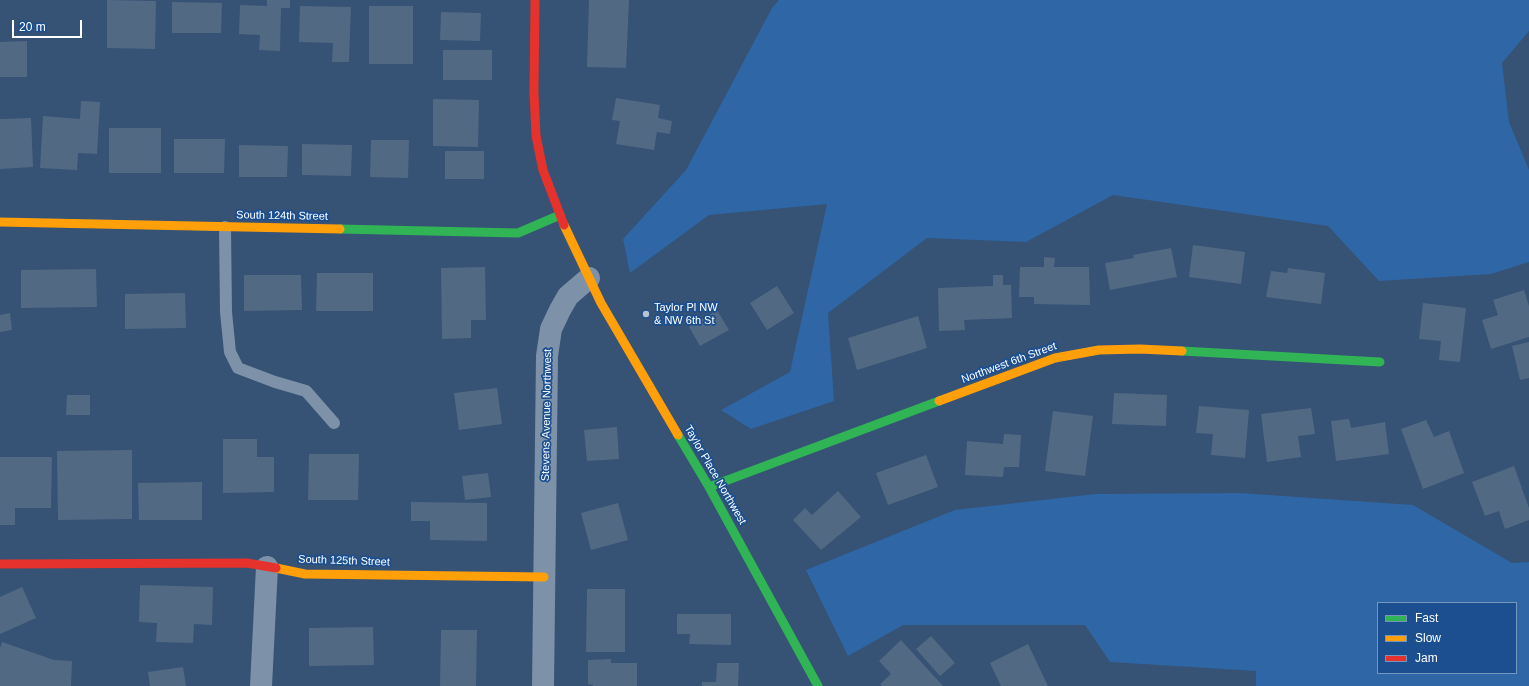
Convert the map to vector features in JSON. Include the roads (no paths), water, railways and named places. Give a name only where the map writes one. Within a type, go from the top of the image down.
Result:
[{"type":"street","points":[[535,0],[534,92],[536,136],[543,170],[560,215],[589,278]]},
{"type":"street","name":"South 124th Street","points":[[0,222],[518,233],[560,215]]},
{"type":"street","name":"Taylor Place Northwest","points":[[589,278],[601,303],[709,487],[814,683]]},
{"type":"street","name":"Stevens Avenue Northwest","points":[[543,686],[547,356],[551,329],[560,310],[568,296],[589,278]]},
{"type":"street","name":"Northwest 6th Street","points":[[709,487],[1055,358],[1099,350],[1140,350],[1380,362]]},
{"type":"street","name":"South 125th Street","points":[[0,564],[247,563],[305,574],[544,577]]},
{"type":"street","points":[[261,686],[267,567]]},
{"type":"lane","points":[[225,227],[226,312],[230,352],[238,368],[275,382],[306,391],[334,423]]},
{"type":"place","name":"Taylor Pl NW & NW 6th St","points":[[646,314]]}]
